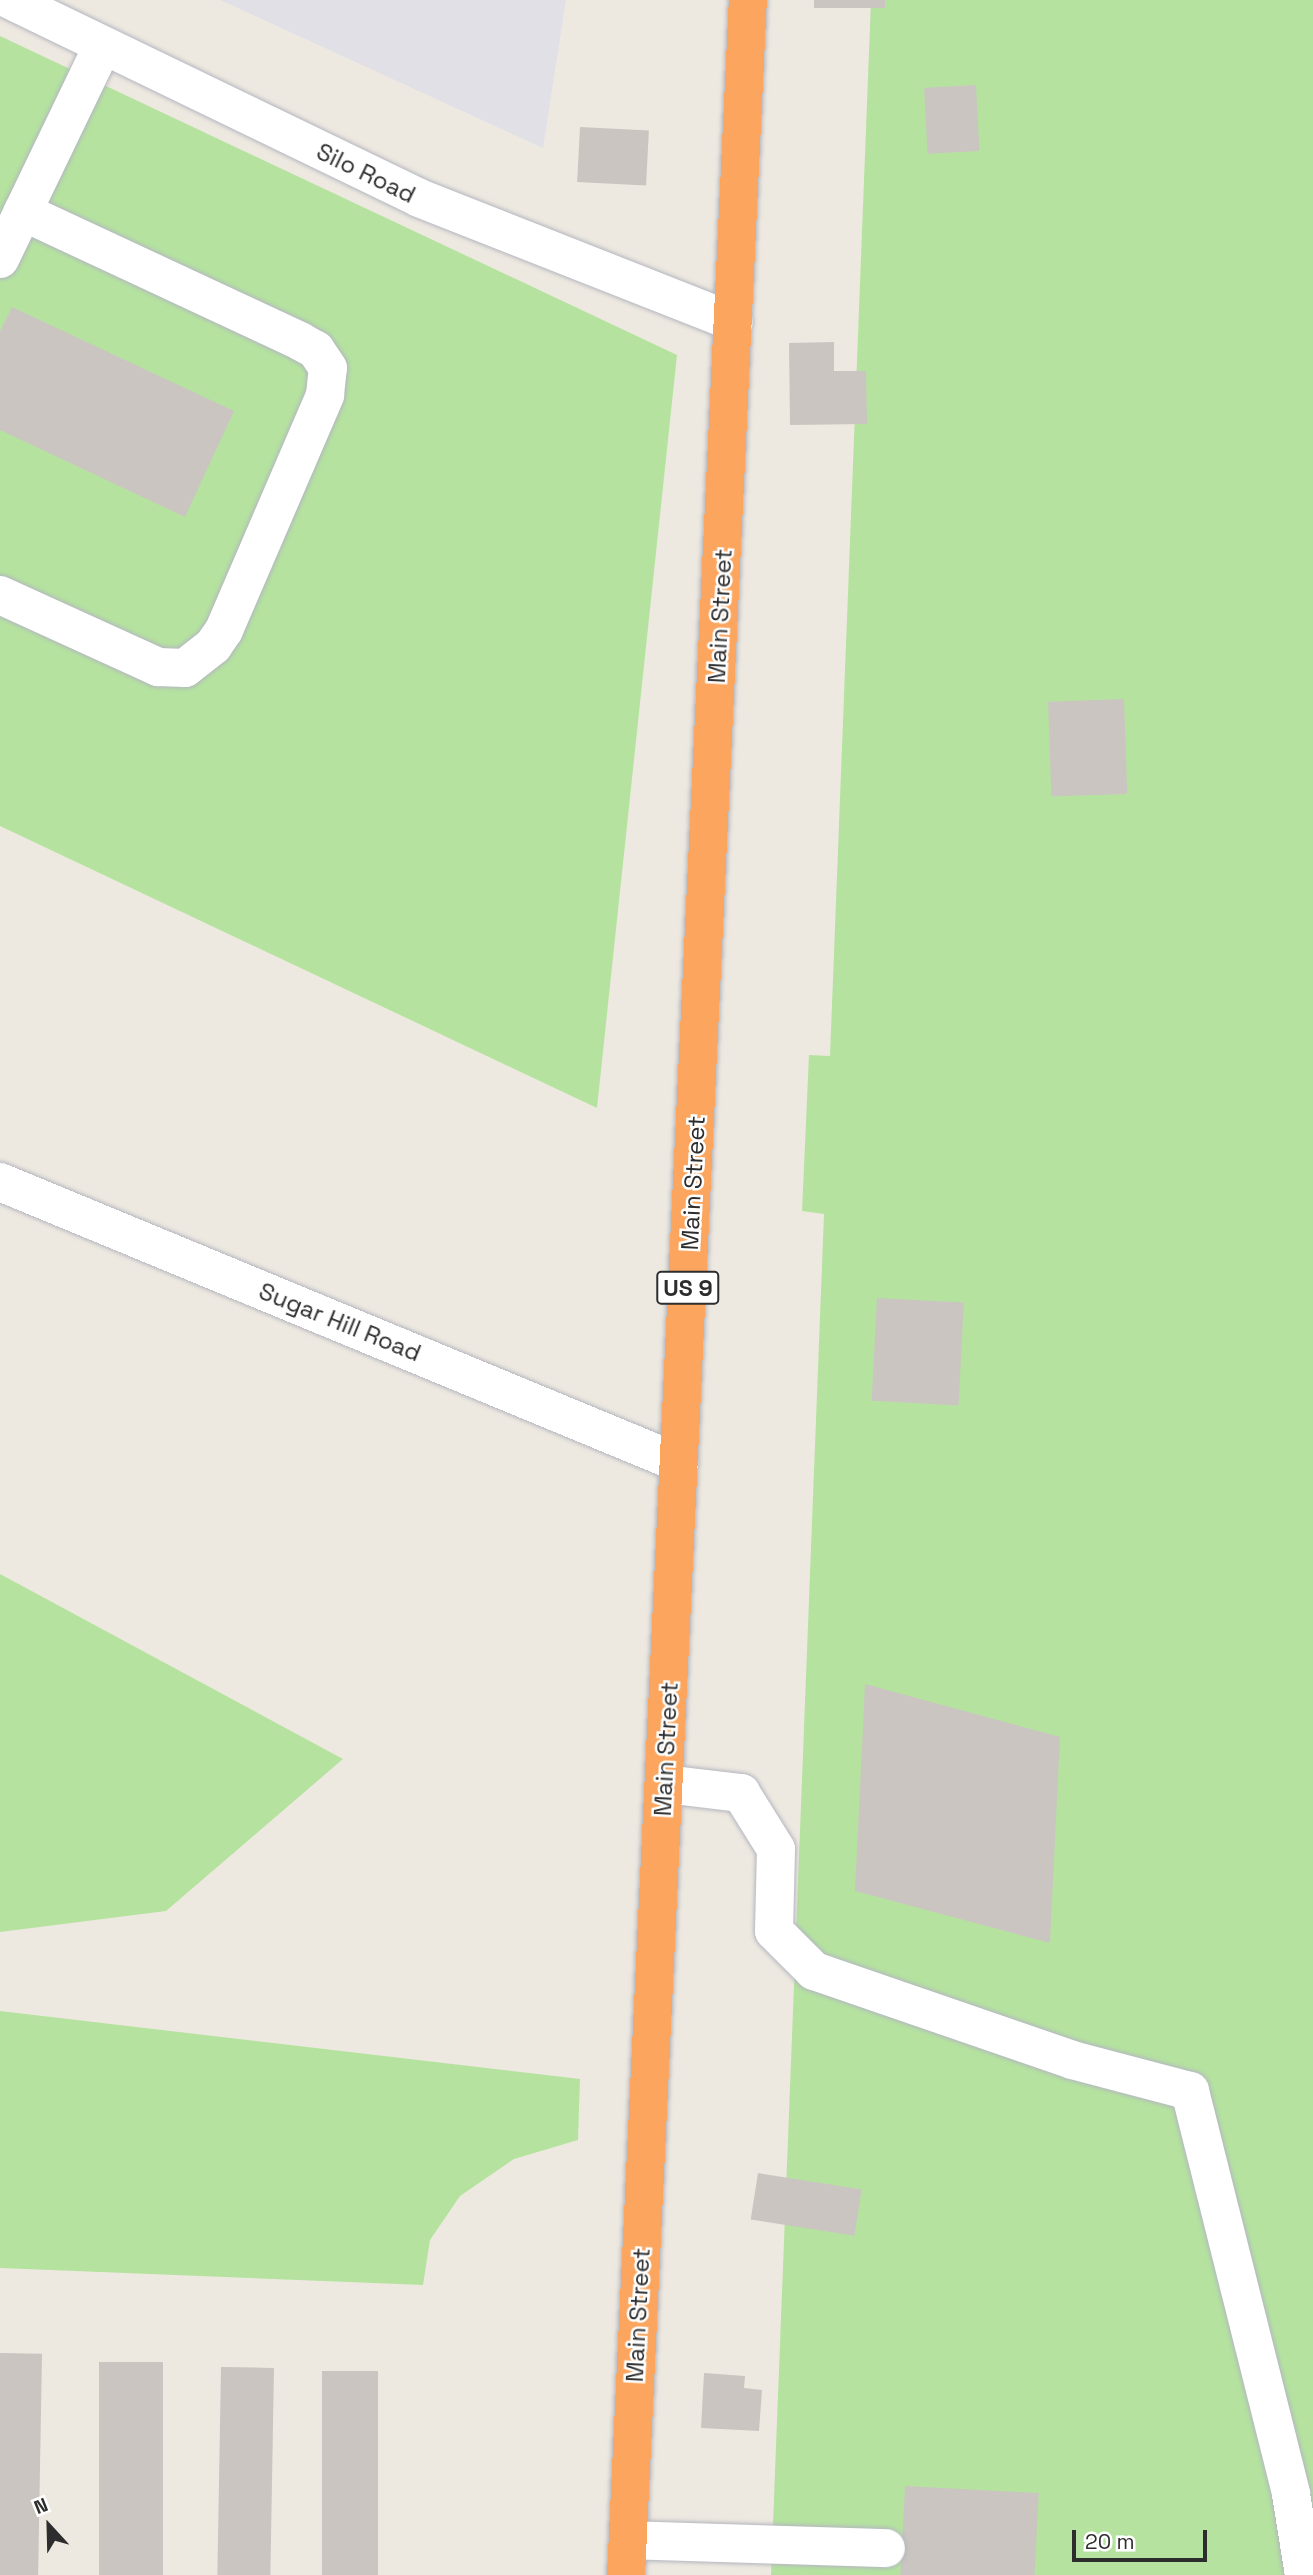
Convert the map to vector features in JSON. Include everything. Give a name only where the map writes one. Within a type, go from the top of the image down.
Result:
[{"type":"highway","name":"Main Street","points":[[627,2557],[748,0]]},
{"type":"street","name":"Silo Road","points":[[10,0],[419,198],[733,322]]},
{"type":"street","points":[[0,259],[103,45]]},
{"type":"street","points":[[0,595],[158,667],[186,668],[213,646],[224,630],[325,395],[328,368],[316,350],[300,341],[23,212]]},
{"type":"street","name":"Sugar Hill Road","points":[[0,1182],[680,1463]]},
{"type":"street","points":[[665,1784],[741,1793],[776,1849],[774,1931],[814,1970],[1072,2060],[1190,2091],[1291,2494],[1304,2575]]},
{"type":"street","points":[[627,2557],[886,2548]]},
{"type":"shaded area","points":[[220,0],[566,0],[543,148]]},
{"type":"green space","points":[[871,0],[1313,0],[1313,2575],[771,2575],[824,1214],[802,1211],[809,1055],[830,1056]]},
{"type":"green space","points":[[0,36],[677,355],[597,1108],[0,826]]},
{"type":"green space","points":[[0,1574],[343,1759],[166,1911],[0,1932]]},
{"type":"green space","points":[[0,2011],[580,2079],[578,2140],[514,2159],[460,2196],[430,2240],[423,2285],[0,2268]]},
{"type":"building","points":[[814,0],[885,0],[885,8],[814,8]]},
{"type":"building","points":[[976,85],[979,151],[928,154],[924,88]]},
{"type":"building","points":[[580,127],[649,131],[646,186],[577,182]]},
{"type":"building","points":[[12,307],[234,411],[185,517],[0,430],[0,331]]},
{"type":"building","points":[[834,342],[834,371],[866,371],[867,424],[790,425],[789,343]]},
{"type":"building","points":[[1124,699],[1127,794],[1051,797],[1048,702]]},
{"type":"building","points":[[877,1298],[964,1303],[958,1405],[872,1401]]},
{"type":"building","points":[[865,1684],[1060,1737],[1050,1943],[855,1891]]},
{"type":"building","points":[[758,2173],[862,2189],[854,2236],[751,2219]]},
{"type":"building","points":[[0,2353],[42,2354],[38,2575],[0,2575]]},
{"type":"building","points":[[99,2362],[163,2362],[163,2575],[99,2575]]},
{"type":"building","points":[[221,2367],[274,2368],[270,2575],[217,2575]]},
{"type":"building","points":[[322,2371],[378,2371],[378,2575],[322,2575]]},
{"type":"building","points":[[704,2373],[745,2376],[744,2388],[762,2390],[759,2431],[701,2428]]},
{"type":"building","points":[[905,2486],[1039,2493],[1035,2575],[900,2575]]}]
